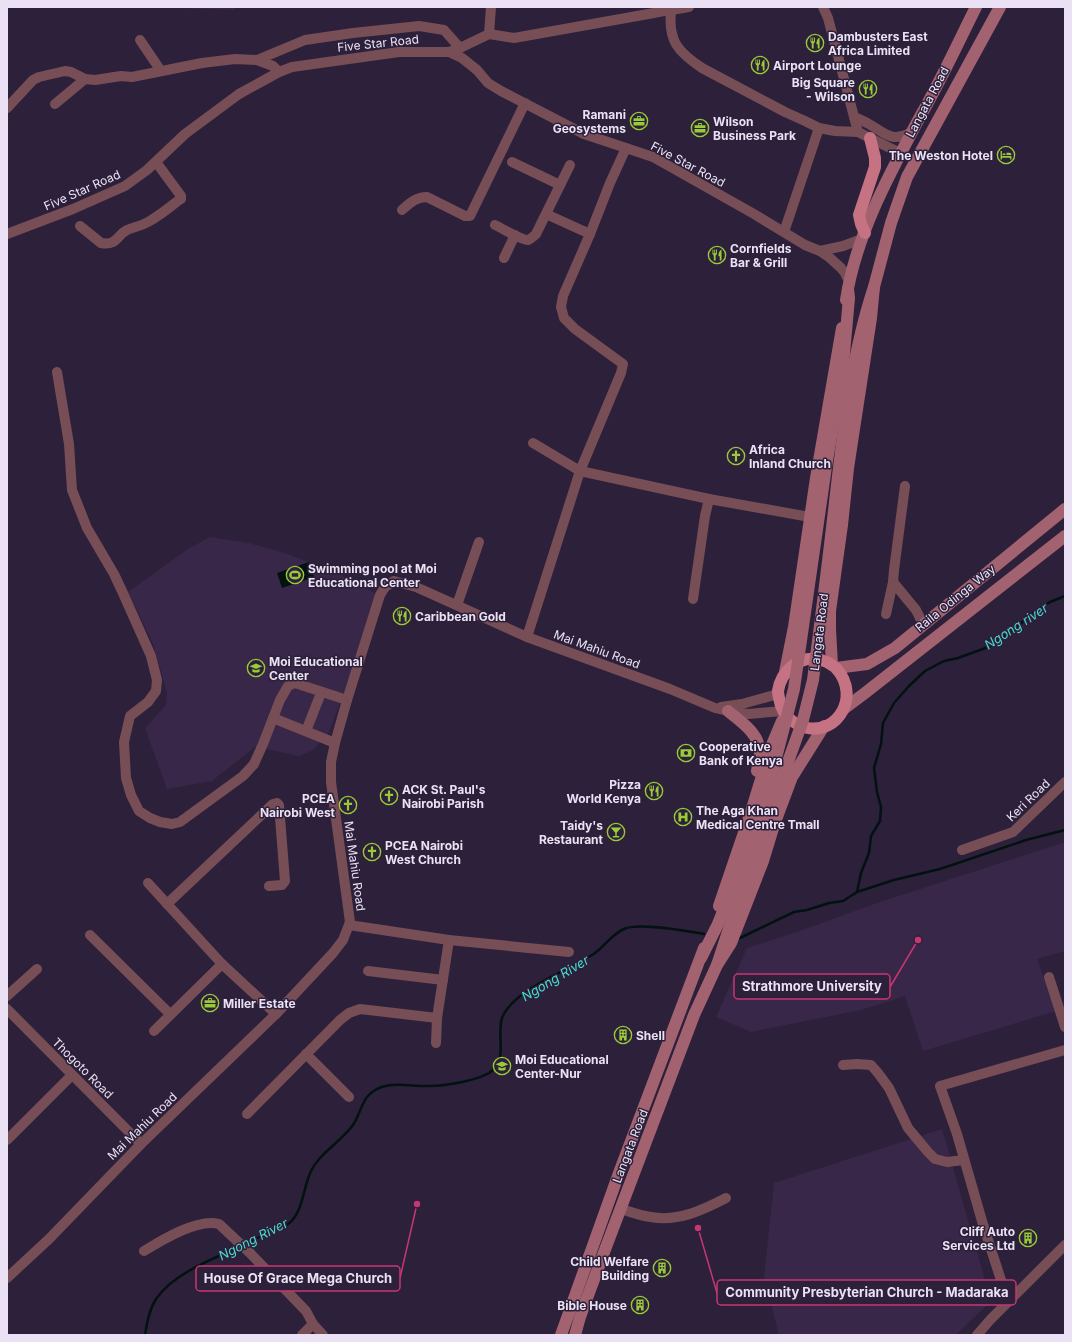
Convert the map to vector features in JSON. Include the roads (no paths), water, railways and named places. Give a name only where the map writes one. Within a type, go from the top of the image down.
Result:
[{"type":"main road","name":"Langata Road","points":[[785,672],[794,627],[810,517],[848,285],[864,236],[884,186],[900,153],[944,72],[976,7]]},
{"type":"main road","name":"Langata Road","points":[[575,1335],[580,1317],[694,1015],[717,965],[738,901],[803,720],[812,680],[845,417],[866,312],[891,224],[907,177],[1000,7]]},
{"type":"main road","points":[[864,236],[859,215],[875,167],[875,158],[870,138]]},
{"type":"main road","name":"Langata Road","points":[[701,958],[718,924],[749,845],[771,777],[794,689],[826,467],[843,365],[849,298],[848,285]]},
{"type":"main road","name":"Langata Road","points":[[834,666],[830,629],[830,611],[848,468],[871,318],[874,287]]},
{"type":"main road","name":"Raila Odinga Way","points":[[834,666],[868,664],[895,648],[1065,509]]},
{"type":"main road","name":"Raila Odinga Way","points":[[845,708],[1065,536]]},
{"type":"main road","points":[[808,659],[821,659],[834,666],[842,674],[846,682],[848,695],[845,708],[839,717],[824,726],[810,728],[801,726],[792,721],[784,713],[778,694],[780,682],[785,672],[795,663],[808,659]]},
{"type":"main road","points":[[728,711],[750,729],[757,740],[760,752],[750,815]]},
{"type":"main road","name":"Langata Road","points":[[561,1335],[619,1172],[701,958],[708,934],[720,906],[771,747],[784,713]]},
{"type":"main road","name":"Langata Road","points":[[717,965],[731,943],[763,861],[774,824],[792,777],[824,726]]},
{"type":"street","points":[[489,34],[491,7]]},
{"type":"street","points":[[449,52],[489,34],[514,38],[665,10],[671,11],[689,7]]},
{"type":"street","points":[[823,7],[828,18],[858,132]]},
{"type":"street","points":[[671,11],[670,29],[674,44],[692,61],[708,71],[785,112],[819,128],[835,131],[858,132],[900,153]]},
{"type":"street","points":[[257,60],[305,40],[420,26],[444,30],[460,48]]},
{"type":"street","points":[[140,40],[161,71]]},
{"type":"street","name":"Five Star Road","points":[[7,234],[73,209],[125,186],[156,162],[185,134],[239,94],[279,72],[309,64],[399,52],[449,52],[462,58],[477,70],[488,83],[525,103],[584,134],[653,158],[805,245],[820,251],[845,272],[848,285]]},
{"type":"street","points":[[7,108],[28,85],[39,77],[68,71],[85,79],[91,80],[122,76],[132,77],[202,63],[235,59],[257,60],[273,66],[279,72]]},
{"type":"street","points":[[55,104],[85,79]]},
{"type":"street","points":[[402,210],[414,200],[421,197],[427,197],[465,216],[470,216],[525,103]]},
{"type":"street","points":[[854,117],[868,123],[892,138],[902,137],[912,132]]},
{"type":"street","points":[[784,232],[819,128]]},
{"type":"street","points":[[527,637],[580,470],[621,373],[623,364],[575,329],[564,318],[561,307],[563,296],[626,148]]},
{"type":"street","points":[[80,226],[101,243],[105,244],[119,238],[124,232],[149,222],[181,199],[181,196],[156,162]]},
{"type":"street","points":[[512,162],[560,185]]},
{"type":"street","points":[[495,225],[522,239],[528,240],[532,238],[536,234],[570,165]]},
{"type":"street","points":[[546,214],[590,234]]},
{"type":"street","points":[[504,258],[515,235]]},
{"type":"street","points":[[820,251],[842,246],[864,236]]},
{"type":"street","points":[[56,372],[69,444],[72,490],[87,528],[114,574],[122,591],[151,656],[157,680],[156,691],[148,702],[130,716],[124,742],[126,778],[140,811],[150,818],[160,822],[172,824],[186,818],[243,776],[254,764],[280,700],[288,686],[295,683],[347,700]]},
{"type":"street","points":[[533,443],[580,470],[709,499],[810,517]]},
{"type":"street","points":[[886,614],[893,582],[905,486]]},
{"type":"street","points":[[693,600],[705,516],[709,499]]},
{"type":"street","points":[[457,605],[479,542]]},
{"type":"street","name":"Mai Mahiu Road","points":[[7,1278],[49,1239],[141,1144],[276,1014],[333,953],[343,940],[349,925],[331,782],[331,762],[347,700],[380,595],[389,584],[394,581],[416,587],[527,637],[670,689],[715,708],[748,714],[784,713]]},
{"type":"street","points":[[893,582],[916,610],[923,624]]},
{"type":"street","points":[[306,731],[322,693]]},
{"type":"street","points":[[715,708],[742,704],[778,694]]},
{"type":"street","points":[[273,718],[335,743]]},
{"type":"street","name":"Keri Road","points":[[962,850],[1013,832],[1065,782]]},
{"type":"street","points":[[167,904],[273,804],[276,803],[279,805],[285,881],[282,885],[269,886]]},
{"type":"street","points":[[148,884],[222,964],[276,1014]]},
{"type":"street","points":[[349,925],[449,940],[569,952]]},
{"type":"street","points":[[90,935],[170,1014]]},
{"type":"street","points":[[436,1043],[437,1018],[449,940]]},
{"type":"street","points":[[154,1031],[222,964]]},
{"type":"street","points":[[7,996],[37,969]]},
{"type":"street","points":[[368,971],[443,980]]},
{"type":"street","points":[[1049,977],[1065,1027]]},
{"type":"street","name":"Thogoto Road","points":[[7,1009],[141,1144]]},
{"type":"street","points":[[247,1114],[340,1020],[349,1013],[360,1009],[437,1018]]},
{"type":"street","points":[[1008,1302],[940,1086],[1065,1050]]},
{"type":"street","points":[[306,1054],[349,1097]]},
{"type":"street","points":[[843,1065],[871,1065],[889,1088],[908,1128],[928,1152],[935,1159],[947,1162],[964,1160]]},
{"type":"street","points":[[7,1140],[72,1074]]},
{"type":"street","points":[[621,1209],[651,1217],[672,1218],[702,1210],[726,1198]]},
{"type":"street","points":[[144,1251],[167,1236],[203,1223],[209,1222],[219,1224],[250,1253],[306,1311],[313,1324],[323,1335]]},
{"type":"street","points":[[977,1335],[1065,1245]]},
{"type":"street","points":[[302,1335],[313,1324]]},
{"type":"waterway","name":"Ngong river","points":[[857,892],[861,873],[869,853],[871,836],[880,821],[881,807],[877,792],[874,768],[881,744],[883,723],[894,703],[925,671],[944,661],[958,658],[991,646],[1034,612],[1050,602],[1065,596]]},
{"type":"waterway","points":[[737,938],[740,938],[794,912],[843,901],[857,892],[894,880],[940,869],[1026,840],[1065,830]]},
{"type":"waterway","name":"Ngong River","points":[[245,1244],[273,1230],[283,1227],[293,1220],[302,1202],[312,1169],[323,1155],[342,1138],[353,1125],[365,1100],[373,1091],[388,1085],[429,1086],[451,1084],[468,1081],[489,1073],[499,1062],[502,1018],[508,1008],[530,989],[595,953],[616,934],[624,929],[640,926],[675,929],[704,934]]},
{"type":"waterway","name":"Ngong River","points":[[145,1335],[152,1308],[156,1299],[163,1290],[172,1282],[194,1268],[239,1247]]},
{"type":"place","name":"Dambusters East Africa Limited","points":[[815,43]]},
{"type":"place","name":"Airport Lounge","points":[[760,65]]},
{"type":"place","name":"Big Square - Wilson","points":[[868,89]]},
{"type":"place","name":"Ramani Geosystems","points":[[639,121]]},
{"type":"place","name":"Wilson Business Park","points":[[700,128]]},
{"type":"place","name":"The Weston Hotel","points":[[1006,155]]},
{"type":"place","name":"Cornfields Bar & Grill","points":[[717,255]]},
{"type":"place","name":"Africa Inland Church","points":[[736,456]]},
{"type":"place","name":"Swimming pool at Moi Educational Center","points":[[295,575]]},
{"type":"place","name":"Caribbean Gold","points":[[402,616]]},
{"type":"place","name":"Moi Educational Center","points":[[256,668]]},
{"type":"place","name":"Cooperative Bank of Kenya","points":[[686,753]]},
{"type":"place","name":"Pizza World Kenya","points":[[654,791]]},
{"type":"place","name":"ACK St. Paul's Nairobi Parish","points":[[389,796]]},
{"type":"place","name":"PCEA Nairobi West","points":[[348,805]]},
{"type":"place","name":"The Aga Khan Medical Centre Tmall","points":[[683,817]]},
{"type":"place","name":"Taidy's Restaurant","points":[[616,832]]},
{"type":"place","name":"PCEA Nairobi West Church","points":[[372,852]]},
{"type":"place","name":"Strathmore University","points":[[918,940]]},
{"type":"place","name":"Miller Estate","points":[[210,1003]]},
{"type":"place","name":"Shell","points":[[623,1035]]},
{"type":"place","name":"Moi Educational Center-Nur","points":[[502,1066]]},
{"type":"place","name":"House Of Grace Mega Church","points":[[417,1204]]},
{"type":"place","name":"Community Presbyterian Church - Madaraka","points":[[698,1228]]},
{"type":"place","name":"Cliff Auto Services Ltd","points":[[1028,1238]]},
{"type":"place","name":"Child Welfare Building","points":[[662,1268]]},
{"type":"place","name":"Bible House","points":[[640,1305]]}]
